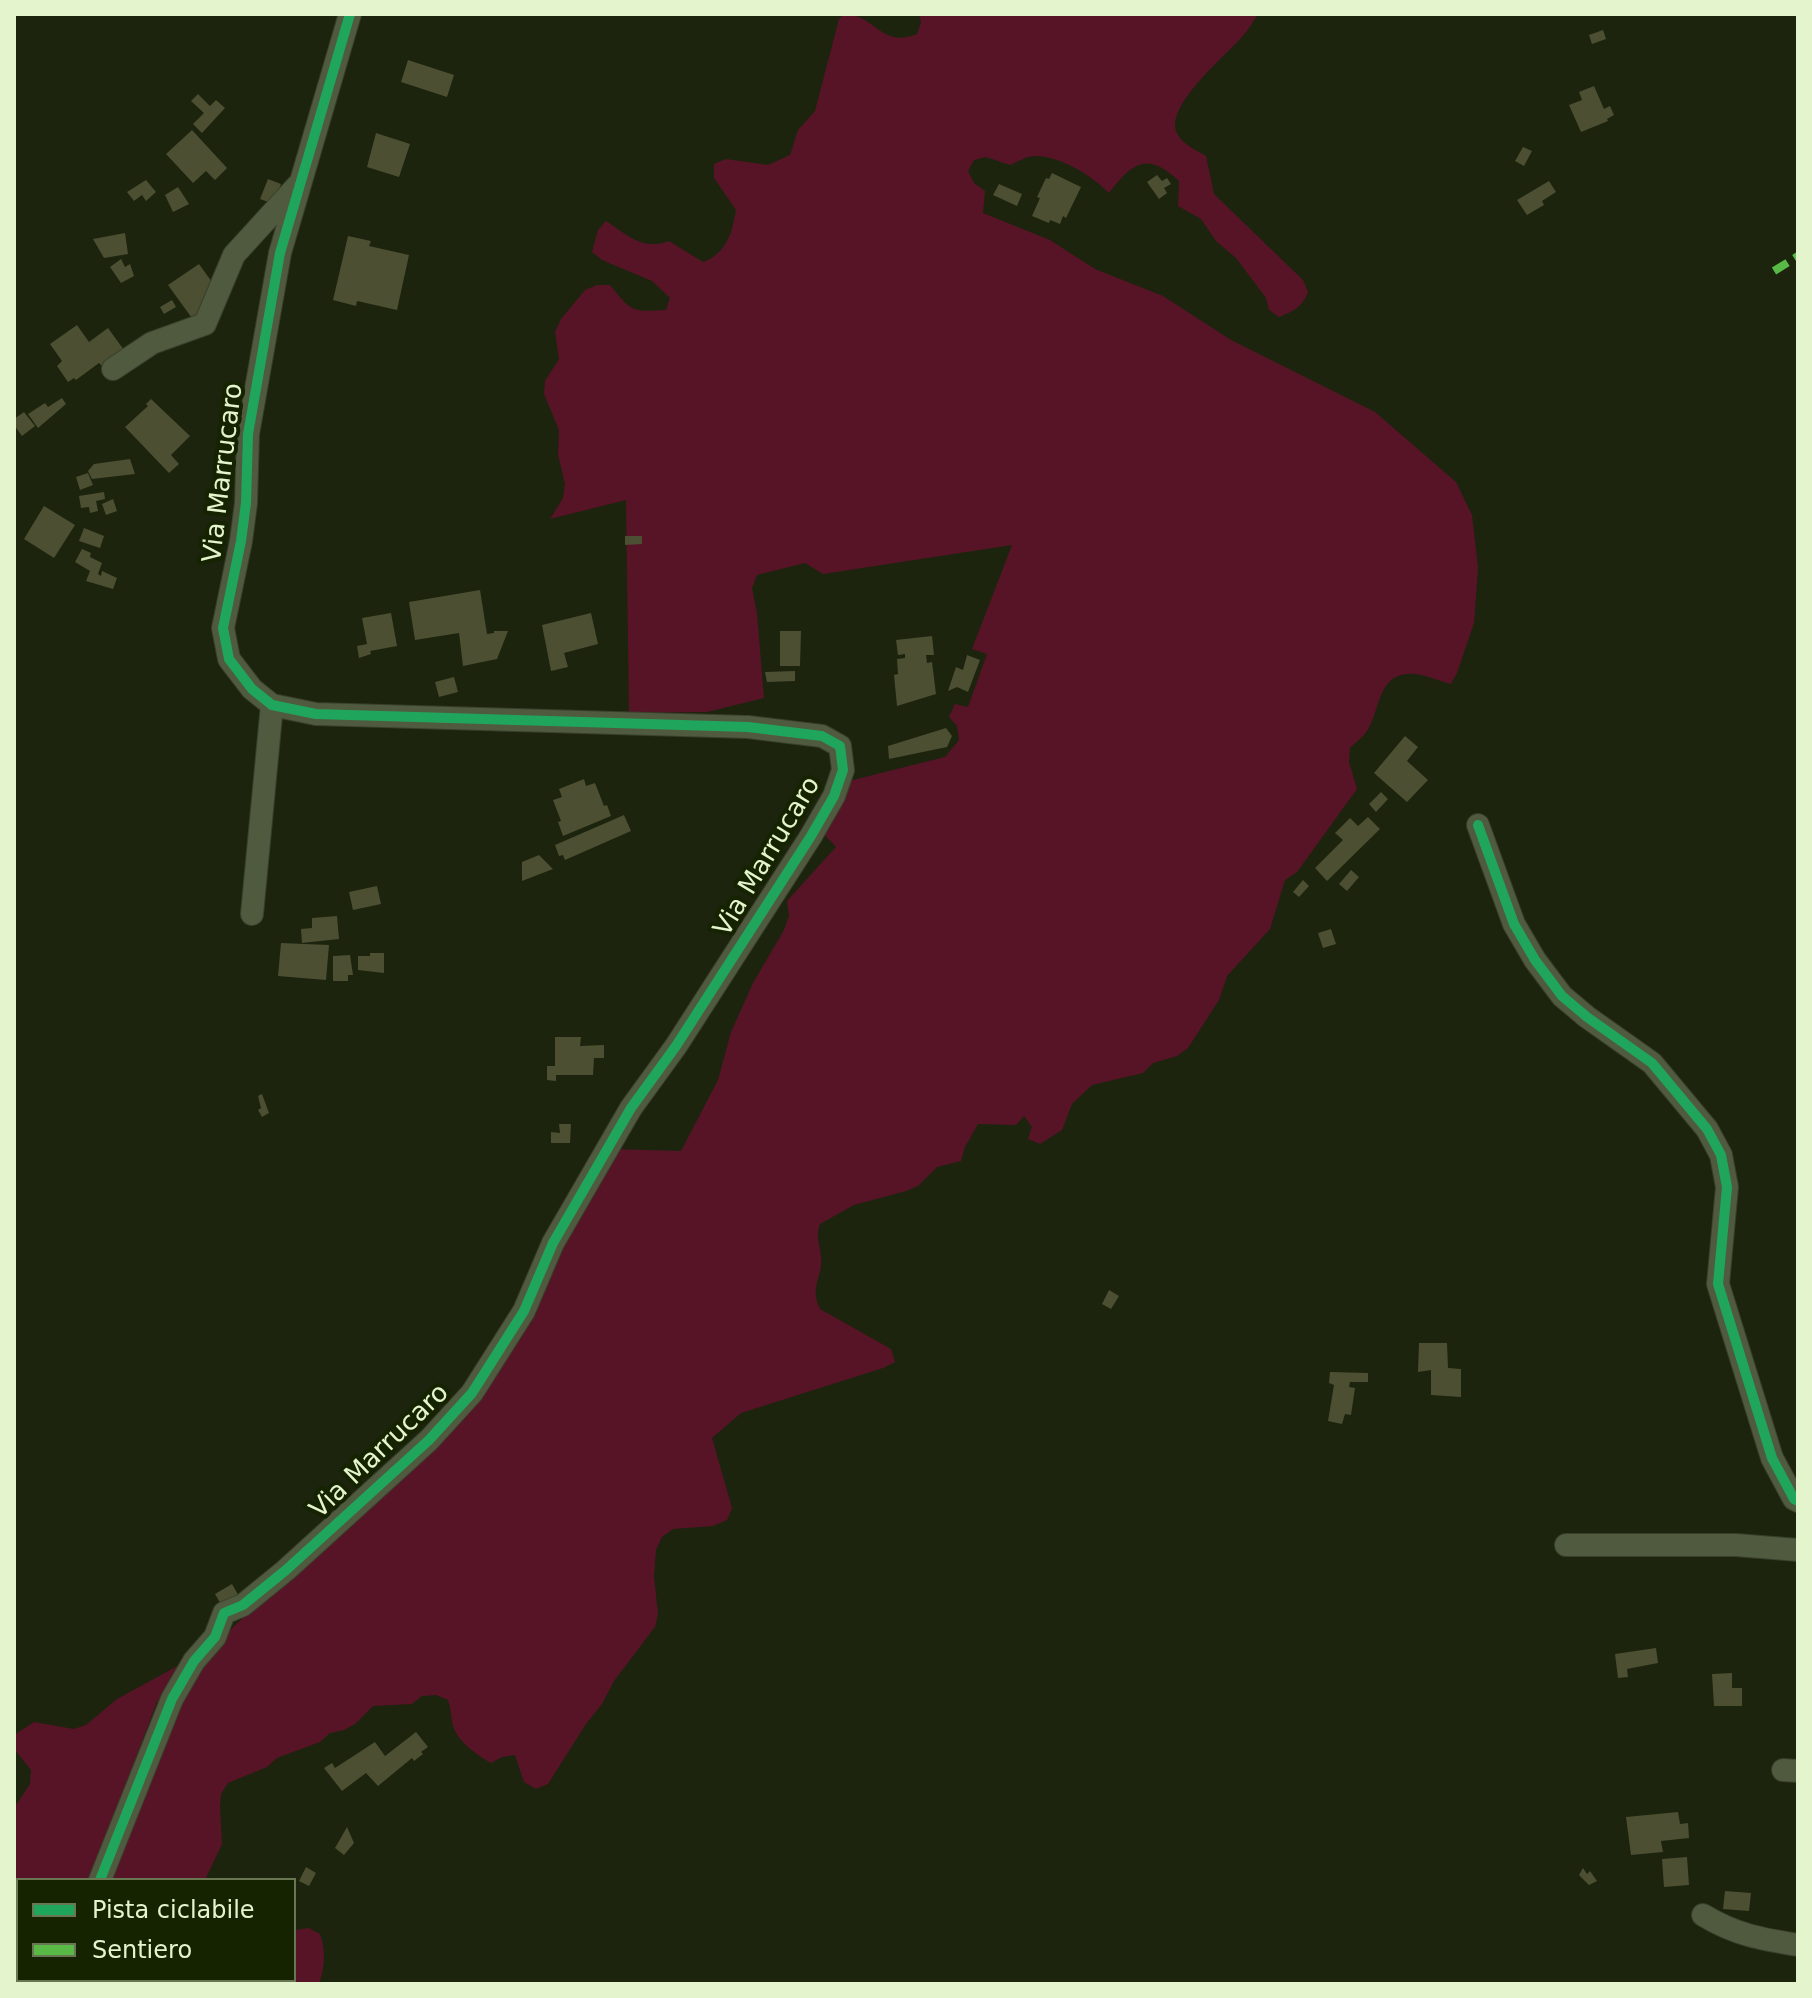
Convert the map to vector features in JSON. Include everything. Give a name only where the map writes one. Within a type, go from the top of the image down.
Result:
[{"type":"street","name":"Via Marrucaro","points":[[101,1878],[172,1699],[194,1661],[215,1637],[224,1613],[243,1605],[286,1570],[429,1440],[472,1393],[524,1311],[553,1243],[631,1108],[676,1046],[811,836],[834,796],[843,770],[840,746],[822,736],[764,729],[316,714],[272,705],[252,689],[229,659],[223,628],[246,503],[248,434],[280,253],[350,14]]},
{"type":"street","name":"Via Marrucaro","points":[[113,369],[152,343],[205,324],[234,255],[301,182]]},
{"type":"street","points":[[252,914],[272,705]]},
{"type":"street","points":[[1478,825],[1514,924],[1535,960],[1562,996],[1652,1063],[1707,1129],[1721,1155],[1727,1187],[1718,1284],[1772,1458],[1798,1501]]},
{"type":"street","points":[[1566,1545],[1722,1545],[1798,1550]]},
{"type":"street","points":[[1703,1915],[1746,1936],[1798,1945]]},
{"type":"shaded area","points":[[844,14],[855,15],[886,34],[905,37],[917,34],[921,22],[919,14],[1258,14],[1243,36],[1187,97],[1175,122],[1182,140],[1206,156],[1214,194],[1303,280],[1308,292],[1306,297],[1289,313],[1279,317],[1269,310],[1266,298],[1236,258],[1216,241],[1201,219],[1178,206],[1179,181],[1158,166],[1141,164],[1134,167],[1109,193],[1075,168],[1044,157],[1031,156],[1010,165],[986,157],[974,160],[968,171],[974,183],[985,191],[983,213],[1050,240],[1095,269],[1163,296],[1231,340],[1375,412],[1456,482],[1472,515],[1478,567],[1474,623],[1457,673],[1451,684],[1415,674],[1403,674],[1387,685],[1367,731],[1350,748],[1349,762],[1357,789],[1297,872],[1285,880],[1270,929],[1227,976],[1219,1000],[1188,1048],[1177,1056],[1153,1063],[1143,1073],[1092,1085],[1072,1104],[1062,1130],[1040,1144],[1028,1139],[1032,1127],[1024,1116],[1016,1125],[978,1124],[961,1161],[937,1167],[918,1186],[854,1205],[820,1224],[821,1264],[816,1294],[820,1309],[891,1349],[895,1362],[741,1413],[712,1438],[732,1508],[727,1520],[713,1526],[673,1529],[662,1537],[656,1550],[654,1576],[658,1614],[655,1627],[614,1681],[548,1784],[536,1789],[524,1782],[515,1755],[491,1763],[469,1748],[455,1732],[448,1700],[436,1695],[422,1696],[412,1704],[373,1706],[344,1730],[330,1733],[320,1742],[277,1758],[267,1767],[228,1783],[221,1794],[222,1844],[206,1878],[107,1878],[176,1705],[206,1658],[234,1626],[459,1425],[519,1330],[613,1149],[681,1151],[718,1080],[731,1032],[753,983],[784,930],[789,916],[787,901],[836,847],[820,830],[849,781],[945,757],[959,740],[957,726],[949,717],[955,704],[968,707],[987,654],[972,649],[1012,545],[823,574],[805,563],[757,575],[752,588],[764,698],[707,712],[629,713],[626,500],[550,519],[563,498],[565,484],[558,455],[559,430],[544,394],[545,381],[559,359],[555,332],[561,319],[585,290],[597,285],[610,285],[623,301],[639,310],[666,310],[670,298],[652,281],[602,260],[592,252],[598,230],[606,221],[643,243],[669,241],[703,262],[718,253],[730,234],[736,210],[714,178],[714,164],[726,159],[768,165],[790,155],[798,130],[815,111],[839,19]]},
{"type":"shaded area","points":[[183,1663],[157,1702],[90,1878],[16,1878],[16,1982],[58,1982],[14,1984],[14,1808],[30,1784],[31,1770],[14,1749],[14,1735],[34,1722],[74,1729],[86,1725],[117,1699]]},
{"type":"shaded area","points":[[309,1928],[320,1934],[324,1965],[319,1984],[174,1984],[296,1982],[296,1930]]},
{"type":"building","points":[[1603,30],[1606,39],[1592,44],[1589,35]]},
{"type":"building","points":[[408,60],[454,75],[447,97],[401,82]]},
{"type":"building","points":[[1594,86],[1604,109],[1610,106],[1614,115],[1608,121],[1581,132],[1569,105],[1582,100],[1579,92]]},
{"type":"building","points":[[198,94],[210,106],[216,100],[225,108],[202,133],[193,124],[204,113],[191,101]]},
{"type":"building","points":[[192,130],[227,168],[215,180],[206,171],[193,183],[166,154]]},
{"type":"building","points":[[376,133],[410,144],[399,177],[367,167]]},
{"type":"building","points":[[1523,147],[1532,151],[1524,166],[1515,161]]},
{"type":"building","points":[[1052,173],[1081,187],[1060,224],[1032,216],[1040,198],[1037,197],[1046,178],[1049,179]]},
{"type":"building","points":[[1157,175],[1162,181],[1167,178],[1171,184],[1164,188],[1167,193],[1159,199],[1147,182]]},
{"type":"building","points":[[268,179],[281,184],[274,204],[260,199]]},
{"type":"building","points":[[146,180],[156,192],[146,201],[142,195],[134,201],[127,192]]},
{"type":"building","points":[[1549,181],[1556,192],[1542,201],[1544,205],[1527,215],[1517,200]]},
{"type":"building","points":[[999,184],[1022,194],[1017,206],[993,195]]},
{"type":"building","points":[[178,187],[189,204],[173,212],[165,195]]},
{"type":"building","points":[[125,233],[128,254],[104,258],[93,239]]},
{"type":"building","points":[[348,236],[371,241],[369,246],[409,255],[397,310],[357,301],[356,306],[333,300]]},
{"type":"building","points":[[121,259],[125,267],[130,264],[134,276],[121,283],[110,267]]},
{"type":"building","points":[[199,264],[217,289],[204,298],[210,309],[194,321],[168,285]]},
{"type":"building","points":[[172,300],[176,307],[164,314],[160,307]]},
{"type":"building","points":[[77,325],[89,342],[108,328],[124,350],[102,366],[99,363],[76,380],[74,378],[68,382],[57,366],[62,361],[50,344]]},
{"type":"building","points":[[62,398],[66,404],[38,428],[28,414],[45,403],[48,407]]},
{"type":"building","points":[[151,399],[190,436],[171,455],[179,464],[169,473],[125,427],[148,406],[146,404]]},
{"type":"building","points":[[24,412],[35,426],[22,436],[14,425],[14,419]]},
{"type":"building","points":[[130,459],[135,474],[92,479],[88,471],[94,464]]},
{"type":"building","points":[[88,473],[93,485],[80,490],[76,477]]},
{"type":"building","points":[[104,492],[105,499],[96,501],[98,511],[90,513],[89,507],[81,508],[79,496]]},
{"type":"building","points":[[113,499],[117,511],[106,515],[102,504]]},
{"type":"building","points":[[44,506],[75,525],[54,558],[24,539]]},
{"type":"building","points":[[84,528],[104,536],[100,548],[79,541]]},
{"type":"building","points":[[625,536],[642,536],[642,544],[625,545]]},
{"type":"building","points":[[82,549],[102,563],[98,574],[101,576],[102,571],[117,578],[113,589],[86,581],[90,571],[75,562]]},
{"type":"building","points":[[480,590],[487,634],[508,631],[497,659],[463,666],[459,633],[415,640],[409,602]]},
{"type":"building","points":[[391,613],[397,646],[370,651],[371,654],[359,658],[357,646],[367,644],[362,618]]},
{"type":"building","points":[[591,613],[598,644],[564,653],[568,667],[551,671],[542,625]]},
{"type":"building","points":[[780,631],[801,631],[800,666],[780,666]]},
{"type":"building","points":[[932,636],[934,655],[926,655],[927,663],[932,662],[936,694],[897,706],[894,675],[898,674],[897,659],[905,658],[905,654],[898,655],[896,640]]},
{"type":"building","points":[[967,655],[980,660],[968,692],[957,687],[948,691],[956,667],[963,670]]},
{"type":"building","points":[[795,671],[795,681],[767,682],[765,672]]},
{"type":"building","points":[[454,677],[458,692],[439,697],[435,682]]},
{"type":"building","points":[[946,728],[952,736],[947,747],[889,759],[888,746]]},
{"type":"building","points":[[1405,736],[1418,747],[1407,761],[1428,780],[1407,802],[1374,773]]},
{"type":"building","points":[[584,779],[586,786],[595,783],[611,816],[563,836],[553,800],[562,797],[559,789]]},
{"type":"building","points":[[1381,792],[1388,799],[1376,812],[1369,804]]},
{"type":"building","points":[[624,815],[631,831],[565,860],[563,855],[559,856],[555,845]]},
{"type":"building","points":[[1368,817],[1380,829],[1327,881],[1315,868],[1343,840],[1335,833],[1350,818],[1358,826]]},
{"type":"building","points":[[539,855],[553,869],[522,881],[522,862]]},
{"type":"building","points":[[1351,870],[1359,877],[1347,891],[1339,884]]},
{"type":"building","points":[[1303,880],[1309,886],[1299,897],[1293,892]]},
{"type":"building","points":[[377,886],[381,904],[353,910],[349,892]]},
{"type":"building","points":[[337,916],[339,939],[302,943],[301,929],[312,928],[312,918]]},
{"type":"building","points":[[1331,929],[1336,944],[1323,948],[1318,933]]},
{"type":"building","points":[[281,943],[329,945],[326,980],[278,976]]},
{"type":"building","points":[[370,953],[384,953],[384,973],[358,970],[358,956],[370,956]]},
{"type":"building","points":[[350,955],[353,975],[348,975],[348,981],[333,981],[333,956]]},
{"type":"building","points":[[555,1037],[581,1037],[580,1046],[604,1045],[604,1058],[594,1058],[593,1075],[556,1075],[556,1081],[547,1080],[547,1066],[555,1066]]},
{"type":"building","points":[[262,1094],[269,1113],[262,1117],[258,1110],[261,1108],[258,1096]]},
{"type":"building","points":[[559,1124],[571,1124],[570,1143],[551,1143],[551,1132],[560,1133]]},
{"type":"building","points":[[1109,1290],[1119,1296],[1111,1309],[1102,1304]]},
{"type":"building","points":[[1419,1343],[1447,1343],[1448,1368],[1461,1369],[1461,1397],[1431,1395],[1431,1370],[1418,1372]]},
{"type":"building","points":[[1330,1372],[1368,1373],[1368,1382],[1350,1382],[1349,1387],[1355,1388],[1351,1415],[1345,1414],[1342,1424],[1328,1421],[1334,1385],[1329,1383]]},
{"type":"building","points":[[232,1584],[240,1598],[223,1608],[215,1594]]},
{"type":"building","points":[[1656,1648],[1658,1663],[1627,1669],[1628,1677],[1618,1678],[1615,1654]]},
{"type":"building","points":[[1732,1673],[1732,1688],[1742,1688],[1742,1706],[1714,1706],[1712,1674]]},
{"type":"building","points":[[416,1732],[428,1747],[421,1752],[423,1754],[414,1761],[412,1758],[378,1786],[366,1773],[342,1791],[324,1768],[332,1763],[335,1768],[375,1742],[385,1756]]},
{"type":"building","points":[[1678,1812],[1680,1824],[1688,1823],[1689,1838],[1661,1841],[1663,1852],[1631,1855],[1626,1817]]},
{"type":"building","points":[[347,1827],[354,1843],[344,1855],[335,1848]]},
{"type":"building","points":[[1687,1857],[1689,1885],[1664,1887],[1662,1859]]},
{"type":"building","points":[[306,1867],[316,1873],[309,1886],[299,1881]]},
{"type":"building","points":[[1583,1868],[1587,1874],[1590,1871],[1597,1881],[1589,1885],[1579,1875]]},
{"type":"building","points":[[1725,1891],[1751,1893],[1749,1911],[1723,1909]]},
{"type":"marked path","points":[[1774,271],[1798,256]]},
{"type":"cycle path","points":[[101,1878],[172,1699],[194,1661],[215,1637],[224,1613],[243,1605],[286,1570],[429,1440],[472,1393],[524,1311],[553,1243],[631,1108],[676,1046],[811,836],[834,796],[843,770],[840,746],[822,736],[748,727],[316,714],[272,705],[252,689],[229,659],[223,628],[241,541],[246,503],[248,434],[280,253],[350,14]]},
{"type":"cycle path","points":[[1478,825],[1514,924],[1535,960],[1562,996],[1652,1063],[1707,1129],[1721,1155],[1727,1187],[1718,1284],[1772,1458],[1798,1501]]}]
